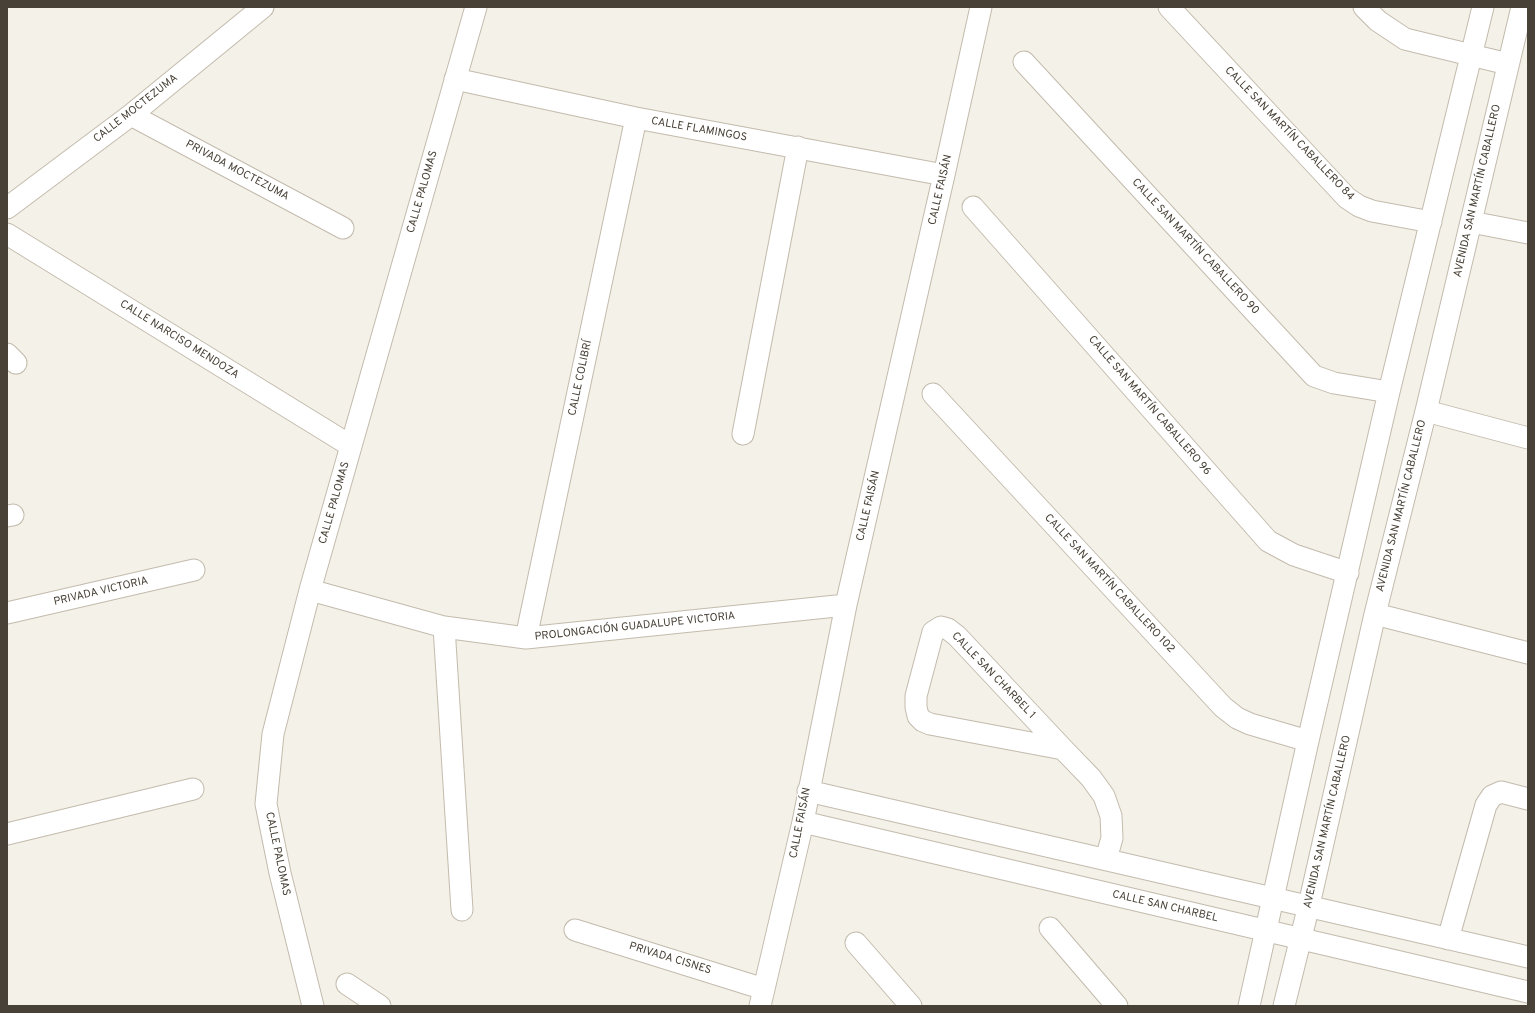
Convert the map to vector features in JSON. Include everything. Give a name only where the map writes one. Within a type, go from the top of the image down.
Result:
[{"type":"street","name":"CALLE MOCTEZUMA","points":[[7,208],[131,115],[263,7]]},
{"type":"street","name":"CALLE PALOMAS","points":[[313,1006],[280,873],[266,804],[273,734],[310,590],[476,7]]},
{"type":"street","name":"CALLE FAISÁN","points":[[762,998],[803,822],[846,605],[944,175],[980,7]]},
{"type":"street","name":"CALLE SAN MARTÍN CABALLERO 84","points":[[1170,7],[1347,198],[1359,206],[1372,211],[1431,222]]},
{"type":"street","points":[[1364,7],[1382,25],[1405,39],[1508,64]]},
{"type":"street","points":[[1249,1006],[1308,740],[1389,392],[1482,7]]},
{"type":"street","name":"AVENIDA SAN MARTÍN CABALLERO","points":[[1284,1006],[1309,905],[1375,614],[1426,411],[1508,64],[1523,15]]},
{"type":"street","name":"CALLE SAN MARTÍN CABALLERO 90","points":[[1024,62],[1314,376],[1334,383],[1389,392]]},
{"type":"street","name":"CALLE FLAMINGOS","points":[[456,79],[636,118],[944,175]]},
{"type":"street","name":"PRIVADA MOCTEZUMA","points":[[131,115],[343,228]]},
{"type":"street","name":"CALLE COLIBRÍ","points":[[526,638],[636,118]]},
{"type":"street","points":[[744,434],[798,147]]},
{"type":"street","name":"CALLE SAN MARTÍN CABALLERO 96","points":[[974,207],[1268,541],[1294,555],[1348,573]]},
{"type":"street","points":[[1471,222],[1528,233]]},
{"type":"street","name":"CALLE NARCISO MENDOZA","points":[[7,234],[351,446]]},
{"type":"street","name":"CALLE SAN MARTÍN CABALLERO 102","points":[[933,394],[1223,707],[1237,718],[1250,724],[1308,740]]},
{"type":"street","points":[[1426,411],[1528,438]]},
{"type":"street","name":"PRIVADA VICTORIA","points":[[7,613],[194,570]]},
{"type":"street","name":"PROLONGACIÓN GUADALUPE VICTORIA","points":[[310,590],[444,627],[526,638],[846,605]]},
{"type":"street","points":[[1375,614],[1528,653]]},
{"type":"street","points":[[444,627],[462,910]]},
{"type":"street","name":"CALLE SAN CHARBEL 1","points":[[1063,749],[930,724],[923,721],[918,716],[916,696],[933,632],[941,628],[948,630],[957,636],[1091,778],[1104,796],[1111,816],[1112,838],[1106,859]]},
{"type":"street","points":[[7,834],[193,789]]},
{"type":"street","points":[[808,791],[1309,905],[1528,957]]},
{"type":"street","points":[[1448,939],[1486,805],[1492,796],[1501,792],[1528,799]]},
{"type":"street","name":"CALLE SAN CHARBEL","points":[[803,822],[1528,992]]},
{"type":"street","points":[[1050,928],[1117,1006]]},
{"type":"street","name":"PRIVADA CISNES","points":[[575,930],[762,998]]},
{"type":"street","points":[[856,943],[911,1006]]},
{"type":"street","points":[[347,984],[380,1006]]}]
